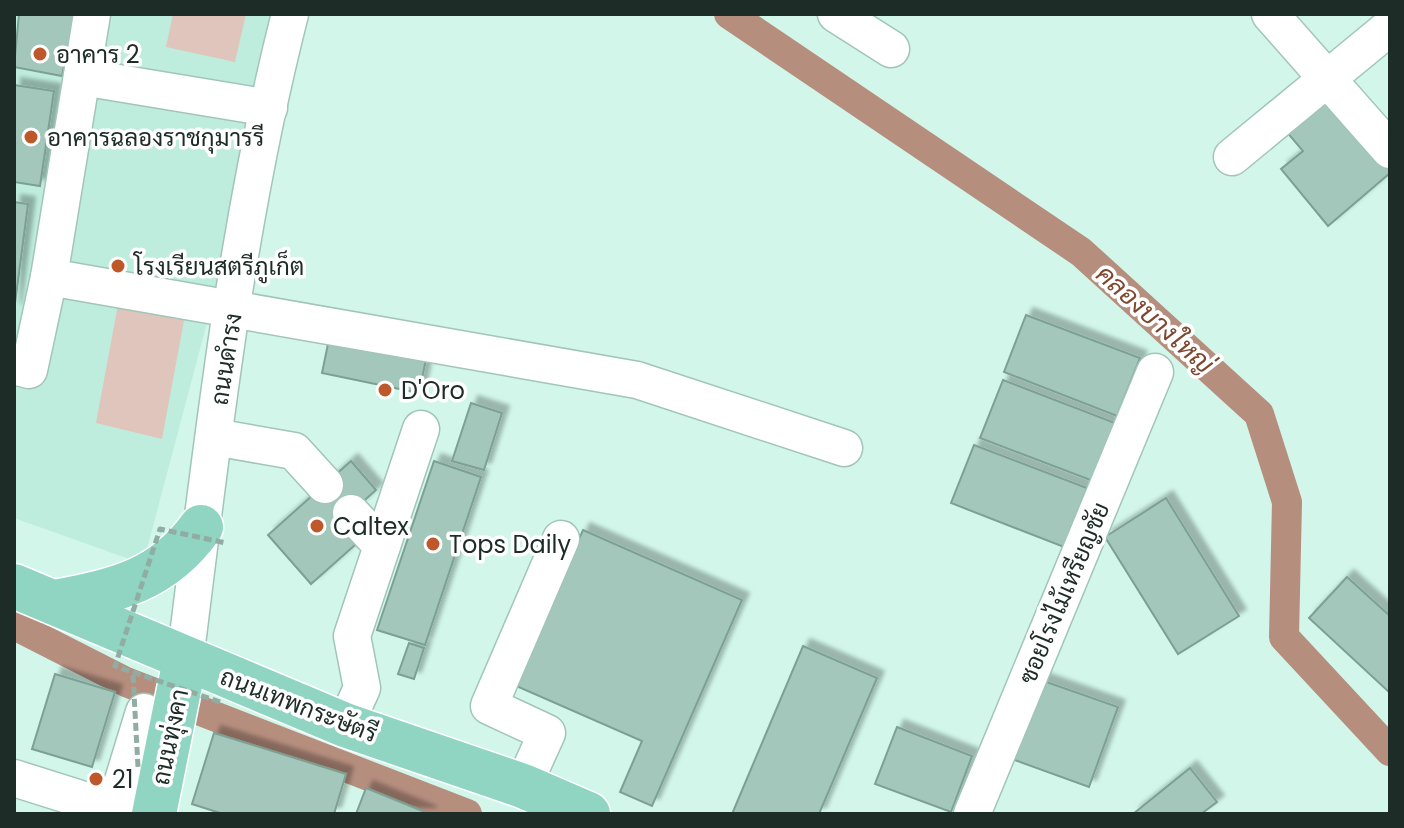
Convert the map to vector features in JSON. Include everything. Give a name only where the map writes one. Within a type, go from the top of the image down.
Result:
[{"type":"main road","points":[[55,602],[134,583],[213,535]]},
{"type":"main road","name":"ถนนเทพกระษัตรี","points":[[14,586],[55,602],[171,693],[345,725],[523,786],[588,814]]},
{"type":"main road","name":"ถนนทุ่งคา","points":[[132,813],[171,693]]},
{"type":"street","points":[[14,366],[29,370],[49,277],[92,14]]},
{"type":"street","name":"ถนนดำรง","points":[[171,693],[213,535],[214,437],[269,108],[290,14]]},
{"type":"street","points":[[836,14],[891,49]]},
{"type":"street","points":[[1270,14],[1390,150]]},
{"type":"street","points":[[1232,157],[1390,27]]},
{"type":"street","points":[[82,77],[269,108]]},
{"type":"street","points":[[49,277],[637,380],[844,448]]},
{"type":"street","name":"ซอยโรงไม้เหรียญชัย","points":[[972,814],[1155,372]]},
{"type":"street","points":[[345,725],[362,688],[352,636],[421,429]]},
{"type":"street","points":[[214,437],[294,451],[325,485]]},
{"type":"street","points":[[351,513],[382,546]]},
{"type":"street","points":[[523,786],[547,733],[489,706],[561,539]]},
{"type":"street","points":[[14,778],[132,813]]},
{"type":"path","points":[[213,535],[160,529],[115,666],[220,702]]},
{"type":"path","points":[[133,675],[138,767]]},
{"type":"shaded area","name":"โรงเรียนสตรีภูเก็ต","points":[[14,14],[289,14],[143,564],[14,518]]},
{"type":"shaded area","points":[[173,14],[246,14],[235,62],[166,47]]},
{"type":"shaded area","points":[[119,299],[185,315],[162,439],[96,423]]},
{"type":"building","name":"อาคาร 2","points":[[19,14],[75,14],[62,76],[14,67]]},
{"type":"building","name":"อาคารฉลองราชกุมารรี","points":[[14,85],[54,91],[40,186],[14,182]]},
{"type":"building","points":[[1329,85],[1390,159],[1390,173],[1328,226],[1281,169],[1303,151],[1281,125]]},
{"type":"building","points":[[14,202],[28,204],[14,311]]},
{"type":"building","points":[[1026,315],[1140,358],[1117,416],[1004,372]]},
{"type":"building","points":[[329,339],[426,359],[419,393],[322,373]]},
{"type":"building","points":[[1003,380],[1115,423],[1093,481],[980,438]]},
{"type":"building","points":[[471,403],[502,413],[484,470],[452,461]]},
{"type":"building","points":[[974,445],[1087,488],[1064,547],[951,503]]},
{"type":"building","name":"Caltex","points":[[351,461],[376,490],[346,517],[364,537],[311,584],[268,535]]},
{"type":"building","name":"Tops Daily","points":[[434,461],[481,477],[425,645],[377,630]]},
{"type":"building","points":[[1166,498],[1239,616],[1178,654],[1105,537]]},
{"type":"building","points":[[583,530],[742,600],[652,806],[620,792],[642,741],[514,685]]},
{"type":"building","points":[[1347,577],[1390,616],[1390,693],[1309,618]]},
{"type":"building","points":[[409,643],[424,648],[414,679],[398,674]]},
{"type":"building","points":[[803,646],[877,678],[819,814],[732,814]]},
{"type":"building","points":[[55,674],[115,692],[92,767],[32,749]]},
{"type":"building","points":[[1038,679],[1118,707],[1089,787],[1009,758]]},
{"type":"building","points":[[897,727],[972,756],[951,812],[875,784]]},
{"type":"building","points":[[214,733],[346,774],[334,814],[223,814],[192,804]]},
{"type":"building","points":[[1190,768],[1217,802],[1201,814],[1133,814]]},
{"type":"building","points":[[366,788],[430,814],[356,814]]},
{"type":"waterway","name":"คลองบางใหญ่","points":[[729,14],[1081,252],[1259,414],[1287,502],[1284,637],[1390,751]]},
{"type":"waterway","points":[[14,625],[126,682],[467,814]]},
{"type":"place","name":"อาคาร 2","points":[[40,54]]},
{"type":"place","name":"อาคารฉลองราชกุมารรี","points":[[31,137]]},
{"type":"place","name":"โรงเรียนสตรีภูเก็ต","points":[[118,266]]},
{"type":"place","name":"D'Oro","points":[[385,390]]},
{"type":"place","name":"Caltex","points":[[317,526]]},
{"type":"place","name":"Tops Daily","points":[[433,544]]},
{"type":"place","name":"21","points":[[96,779]]}]
